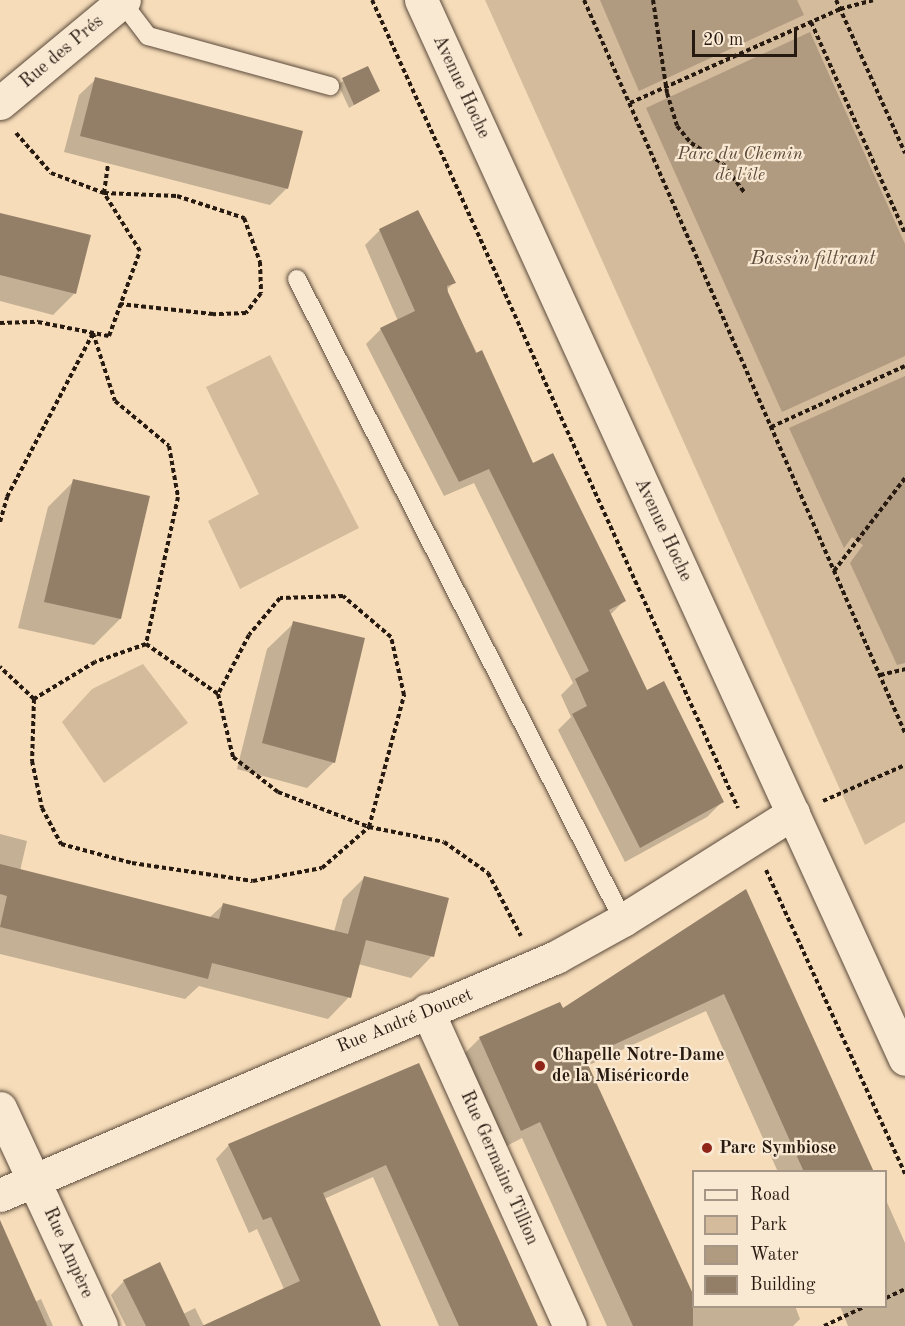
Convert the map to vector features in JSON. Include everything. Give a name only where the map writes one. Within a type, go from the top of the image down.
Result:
[{"type":"street","name":"Avenue Hoche","points":[[421,0],[905,1059]]},
{"type":"street","name":"Rue des Prés","points":[[7,117],[123,1]]},
{"type":"street","name":"Rue André Doucet","points":[[0,1195],[533,966],[623,920],[793,813]]},
{"type":"street","name":"Rue Germaine Tillion","points":[[427,1010],[570,1326]]},
{"type":"street","name":"Rue Ampère","points":[[0,1108],[101,1326]]},
{"type":"lane","points":[[123,1],[148,36],[330,86]]},
{"type":"lane","points":[[297,279],[623,920]]},
{"type":"path","points":[[372,0],[905,1174]]},
{"type":"path","points":[[584,0],[905,733]]},
{"type":"path","points":[[653,0],[669,102],[677,126],[691,143],[723,164],[744,192]]},
{"type":"path","points":[[836,0],[905,153]]},
{"type":"path","points":[[630,103],[840,9],[873,0]]},
{"type":"path","points":[[811,22],[905,233]]},
{"type":"path","points":[[7,117],[51,173],[104,193],[177,196],[244,218],[260,262],[261,293],[246,313],[213,314],[120,304]]},
{"type":"path","points":[[0,323],[38,322],[109,336],[140,251],[104,193],[108,164]]},
{"type":"path","points":[[0,522],[7,497],[93,333]]},
{"type":"path","points":[[93,333],[116,401],[170,446],[177,497],[146,644]]},
{"type":"path","points":[[771,427],[905,366]]},
{"type":"path","points":[[834,570],[905,478]]},
{"type":"path","points":[[0,667],[34,699],[32,761],[42,808],[62,844],[132,862],[254,880],[322,868],[369,827],[404,695],[392,637],[343,596],[279,598],[249,635],[218,694],[233,757],[278,792],[369,827],[444,842],[488,873],[510,910],[533,966]]},
{"type":"path","points":[[146,644],[218,694]]},
{"type":"path","points":[[34,699],[95,662],[146,644]]},
{"type":"path","points":[[880,675],[905,669]]},
{"type":"path","points":[[793,813],[905,765]]},
{"type":"path","points":[[887,1297],[905,1288]]},
{"type":"path","points":[[824,1326],[862,1308]]},
{"type":"green space","name":"Parc du Chemin de l'île","points":[[485,0],[905,0],[905,822],[865,845]]},
{"type":"green space","points":[[270,355],[359,528],[240,589],[208,521],[259,494],[206,387]]},
{"type":"green space","points":[[143,664],[188,723],[104,783],[62,722],[92,689]]},
{"type":"water","points":[[600,0],[797,0],[804,15],[639,91]]},
{"type":"water","name":"Bassin filtrant","points":[[810,32],[905,244],[905,356],[782,412],[646,108]]},
{"type":"water","points":[[905,376],[905,663],[897,665],[850,563],[863,545],[852,537],[844,548],[789,428]]},
{"type":"building","points":[[368,66],[380,91],[354,105],[342,78]]},
{"type":"building","points":[[95,77],[303,131],[288,189],[80,136]]},
{"type":"building","points":[[418,210],[456,283],[447,286],[448,292],[476,353],[482,350],[533,463],[553,453],[626,601],[609,610],[647,690],[664,681],[724,802],[640,848],[572,714],[587,706],[575,679],[589,671],[489,469],[459,482],[380,328],[415,311],[379,229]]},
{"type":"building","points":[[0,213],[91,235],[76,294],[0,275]]},
{"type":"building","points":[[73,479],[150,496],[121,619],[44,602]]},
{"type":"building","points":[[293,621],[365,638],[335,763],[262,743]]},
{"type":"building","points":[[0,864],[219,919],[223,903],[348,934],[364,876],[449,898],[434,957],[366,940],[351,998],[212,963],[208,979],[0,927],[7,896],[0,894]]},
{"type":"building","points":[[746,889],[873,1170],[803,1170],[724,994],[585,1058],[692,1292],[693,1326],[633,1326],[540,1122],[521,1131],[479,1037],[560,1002],[563,1008]]},
{"type":"building","points":[[419,1063],[538,1326],[459,1326],[386,1165],[323,1193],[381,1326],[202,1326],[300,1281],[271,1217],[263,1220],[228,1144]]},
{"type":"building","points":[[0,1220],[47,1326],[0,1326]]},
{"type":"building","points":[[160,1262],[190,1326],[146,1326],[123,1280]]},
{"type":"place","name":"Chapelle Notre-Dame de la Miséricorde","points":[[540,1066]]},
{"type":"place","name":"Parc Symbiose","points":[[707,1148]]}]
